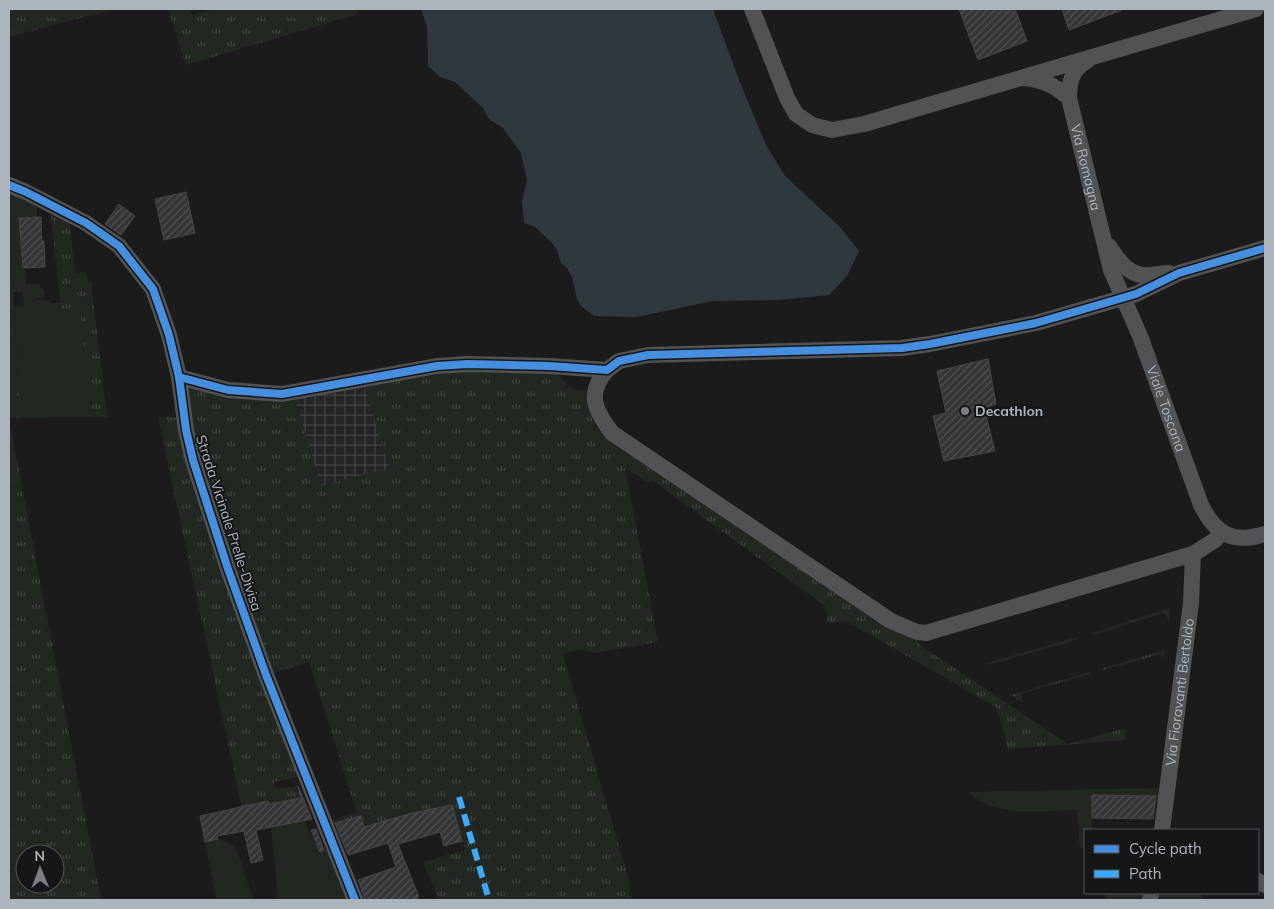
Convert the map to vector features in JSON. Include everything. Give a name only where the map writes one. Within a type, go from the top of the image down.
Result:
[{"type":"street","points":[[752,9],[787,98],[796,114],[812,125],[832,130],[864,124],[1256,9]]},
{"type":"street","points":[[1068,98],[1068,87],[1072,76],[1080,65],[1093,58]]},
{"type":"street","points":[[1019,78],[1039,80],[1047,83],[1056,87],[1068,98]]},
{"type":"street","name":"Via Romagna","points":[[1068,98],[1104,238]]},
{"type":"street","name":"Strada Vicinale Prelle-Divisa","points":[[9,185],[86,223],[119,246],[153,289],[169,335],[179,377],[186,430],[193,460],[228,569],[266,675],[355,900]]},
{"type":"street","points":[[1104,238],[1125,268],[1134,273],[1150,275],[1179,273]]},
{"type":"street","name":"Viale Toscana","points":[[1104,238],[1111,270],[1140,336],[1202,505],[1208,520],[1221,533]]},
{"type":"street","points":[[1265,248],[1179,273],[1136,294],[1036,323],[930,344],[902,348],[648,355],[619,361],[607,370],[598,384],[594,404],[601,419],[612,433],[891,621],[926,633],[1193,554],[1215,540],[1221,533],[1239,538],[1256,537],[1265,534]]},
{"type":"street","points":[[179,377],[228,390],[282,394],[437,366],[468,364],[607,370]]},
{"type":"street","name":"Via Fioravanti Bertoldo","points":[[1162,829],[1191,603],[1193,554]]},
{"type":"shaded area","points":[[424,9],[713,9],[739,80],[766,145],[785,176],[839,226],[859,251],[847,276],[829,295],[779,300],[712,301],[637,317],[594,316],[581,306],[577,299],[572,277],[567,268],[561,263],[557,250],[552,243],[535,227],[524,223],[522,201],[527,180],[521,153],[503,128],[489,119],[483,108],[455,82],[440,77],[428,66],[427,27],[422,11]]},
{"type":"shaded area","points":[[364,385],[390,468],[321,486],[295,399]]},
{"type":"green space","points":[[9,9],[114,9],[9,37]]},
{"type":"green space","points":[[168,9],[190,9],[192,15],[215,9],[356,9],[358,14],[186,65]]},
{"type":"green space","points":[[9,191],[27,199],[37,208],[37,217],[19,218],[26,284],[38,284],[44,291],[44,296],[36,300],[50,300],[50,303],[61,303],[62,310],[80,310],[92,417],[20,418],[14,306],[24,306],[23,292],[13,292]]},
{"type":"green space","points":[[50,207],[69,217],[75,273],[86,272],[88,282],[91,282],[107,417],[92,417],[80,311],[61,310]]},
{"type":"green space","points":[[9,221],[20,418],[9,418]]},
{"type":"green space","points":[[466,370],[555,372],[572,389],[588,391],[592,419],[599,431],[610,442],[891,629],[917,640],[917,643],[1068,744],[1125,728],[1125,740],[1008,749],[997,708],[848,622],[828,623],[825,606],[653,481],[647,482],[625,468],[658,642],[594,653],[581,649],[563,654],[629,881],[631,900],[439,900],[423,862],[465,850],[452,805],[412,813],[364,827],[361,816],[330,825],[328,821],[357,813],[309,662],[271,674],[201,476],[187,386],[295,399],[321,486],[389,468],[364,385]]},
{"type":"green space","points":[[158,417],[181,417],[302,776],[274,782],[276,789],[298,786],[301,798],[269,804],[268,801],[242,808]]},
{"type":"green space","points":[[9,418],[101,900],[9,900]]},
{"type":"green space","points":[[1170,608],[1169,621],[1164,613],[1093,635],[1092,633]]},
{"type":"green space","points":[[1078,637],[1079,639],[988,665],[987,663]]},
{"type":"green space","points":[[1165,650],[1163,659],[1161,654],[1103,670],[1103,668]]},
{"type":"green space","points":[[1089,672],[1089,674],[1021,694],[1023,703],[1011,695]]},
{"type":"green space","points":[[1161,788],[1162,802],[1157,801],[1157,796],[1092,795],[1092,829],[1084,829],[1084,848],[1080,848],[1077,810],[1005,810],[979,801],[968,792]]},
{"type":"green space","points":[[304,821],[320,851],[327,849],[352,900],[278,900],[271,824],[276,826]]},
{"type":"green space","points":[[218,839],[235,846],[254,900],[216,900],[205,842]]},
{"type":"green space","points":[[1105,894],[1145,894],[1143,900],[1105,900]]},
{"type":"green space","points":[[1158,894],[1203,894],[1201,900],[1159,900]]},
{"type":"building","points":[[959,9],[1015,9],[1027,41],[978,60]]},
{"type":"building","points":[[1062,9],[1122,9],[1122,10],[1069,30]]},
{"type":"building","points":[[186,192],[195,233],[164,240],[155,199]]},
{"type":"building","points":[[119,204],[135,216],[121,235],[105,224]]},
{"type":"building","points":[[41,217],[45,267],[23,268],[19,218]]},
{"type":"building","name":"Decathlon","points":[[988,359],[996,404],[984,408],[995,451],[944,461],[933,416],[946,413],[937,371]]},
{"type":"building","points":[[298,786],[312,819],[256,830],[263,860],[251,863],[244,831],[217,836],[218,839],[205,842],[200,816],[268,801],[269,804],[301,798]]},
{"type":"building","points":[[1092,795],[1156,796],[1153,819],[1092,818]]},
{"type":"building","points":[[452,805],[462,841],[444,846],[440,832],[398,844],[419,897],[417,897],[418,900],[365,900],[358,880],[396,867],[388,843],[348,855],[335,823],[361,816],[364,827],[412,813]]},
{"type":"building","points":[[316,829],[324,850],[320,852],[311,830]]},
{"type":"marked path","points":[[459,797],[489,900]]},
{"type":"cycle path","points":[[9,185],[86,223],[119,246],[153,289],[169,335],[179,377],[186,430],[193,460],[228,569],[266,675],[355,900]]},
{"type":"cycle path","points":[[179,377],[228,390],[282,394],[437,366],[468,364],[607,370],[619,361],[648,355],[902,348],[1036,323],[1136,294],[1179,273],[1265,248]]},
{"type":"place","name":"Decathlon","points":[[965,411]]}]
